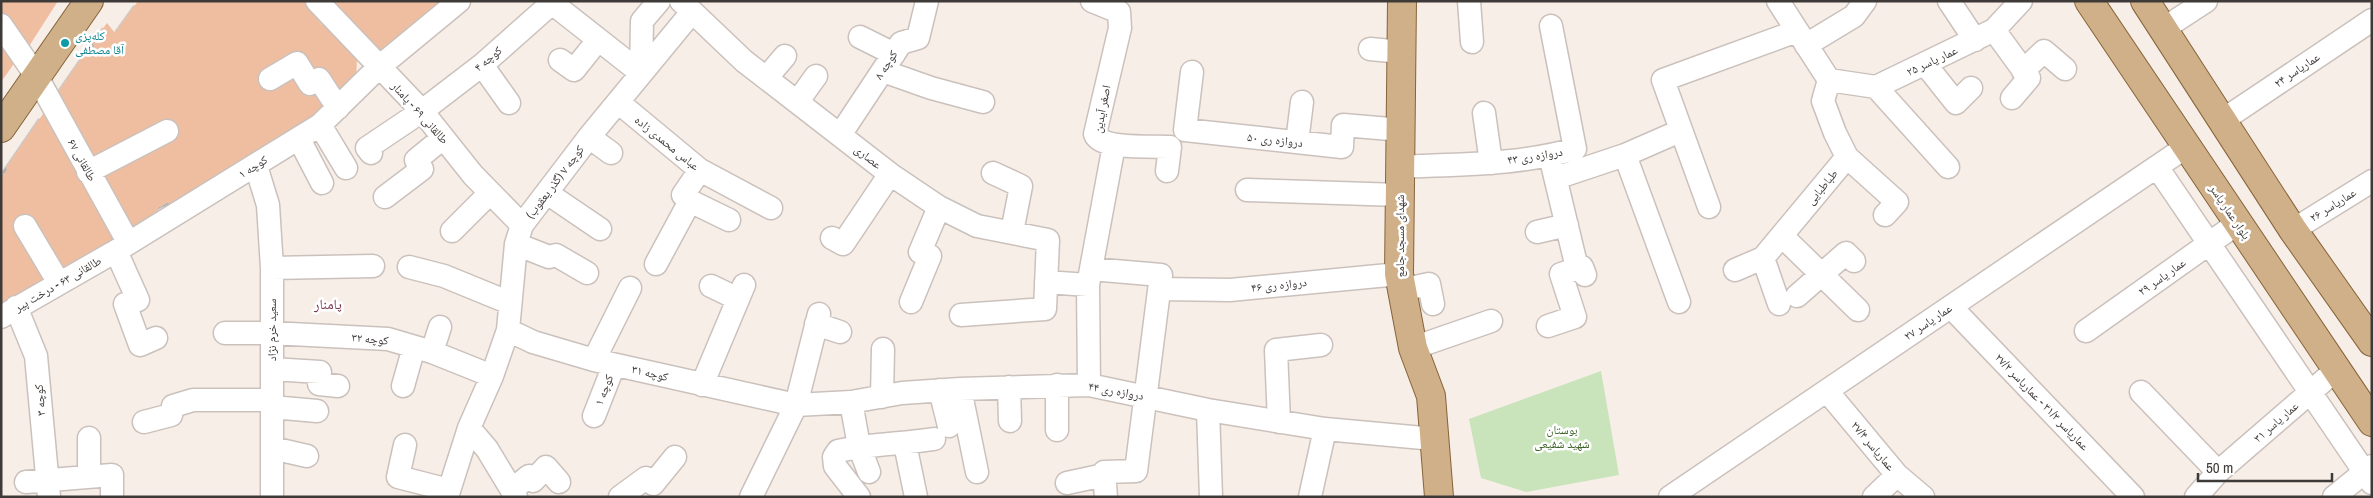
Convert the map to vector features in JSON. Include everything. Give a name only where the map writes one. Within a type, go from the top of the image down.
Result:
[{"type":"main road","points":[[1,128],[89,1]]},
{"type":"main road","name":"شهدای مسجد جامع","points":[[1402,1],[1402,130],[1399,195],[1400,282],[1413,348],[1431,396],[1439,497]]},
{"type":"main road","name":"بلوار عمار یاسر","points":[[2089,1],[2372,422]]},
{"type":"main road","points":[[2145,1],[2293,230],[2370,334]]},
{"type":"street","name":"طالقانی ۶۹ - پامنار","points":[[317,1],[422,111],[490,193],[519,235]]},
{"type":"street","name":"کوچه ۱","points":[[122,247],[320,125],[379,67],[459,1]]},
{"type":"street","points":[[641,73],[642,21],[659,1]]},
{"type":"street","name":"کوچه ۸","points":[[840,135],[901,43],[916,41],[918,38],[927,1]]},
{"type":"street","name":"اصغر آیدین","points":[[1092,1],[1119,12],[1120,28],[1095,134],[1100,142],[1114,145],[1170,147],[1167,171]]},
{"type":"street","points":[[1469,1],[1472,42]]},
{"type":"street","points":[[1778,1],[1829,80],[1823,101],[1835,133],[1847,157],[1897,202],[1885,215]]},
{"type":"street","points":[[1709,208],[1663,80],[1802,38],[1854,16],[1864,1]]},
{"type":"street","points":[[1949,1],[1975,40]]},
{"type":"street","name":"عمار یاسر ۲۵","points":[[1876,87],[1994,30],[2021,1]]},
{"type":"street","points":[[2163,29],[2206,1]]},
{"type":"street","name":"کوچه ۴","points":[[422,111],[482,65],[552,3],[598,40]]},
{"type":"street","name":"کوچه ۷ (گذر یعقوب)","points":[[519,235],[589,137],[641,73],[687,6]]},
{"type":"street","name":"عصاری","points":[[687,6],[744,61],[890,174],[939,208],[977,226],[1048,240],[1046,282]]},
{"type":"street","name":"عماریاسر ۲۴","points":[[2223,120],[2372,20]]},
{"type":"street","name":"دروازه ری ۴۳","points":[[1400,167],[1491,162],[1550,156],[1575,149],[1551,26]]},
{"type":"street","points":[[1994,30],[2029,78],[2012,98]]},
{"type":"street","name":"طالقانی ۶۷","points":[[5,37],[37,77],[88,172],[122,247],[138,300],[125,304],[140,345],[156,338]]},
{"type":"street","points":[[860,37],[888,62],[931,88],[983,102]]},
{"type":"street","points":[[560,60],[574,70],[598,40],[641,73]]},
{"type":"street","points":[[1370,49],[1402,52]]},
{"type":"street","points":[[2023,71],[2044,51],[2065,69]]},
{"type":"street","points":[[767,77],[785,56]]},
{"type":"street","points":[[270,79],[297,63],[310,84],[319,79],[338,108]]},
{"type":"street","points":[[1925,64],[1956,102],[1971,88]]},
{"type":"street","points":[[482,65],[509,103]]},
{"type":"street","name":"دروازه ری ۵۰","points":[[1192,72],[1185,130],[1342,147],[1343,125],[1402,130]]},
{"type":"street","points":[[798,101],[816,76]]},
{"type":"street","points":[[1829,80],[1876,87],[1948,168]]},
{"type":"street","name":"عباس محمدی زاده","points":[[618,102],[700,170],[771,208]]},
{"type":"street","points":[[1298,142],[1302,102]]},
{"type":"street","points":[[371,154],[367,148],[422,111]]},
{"type":"street","points":[[1484,113],[1491,162]]},
{"type":"street","points":[[320,125],[346,168]]},
{"type":"street","points":[[88,172],[168,131]]},
{"type":"street","points":[[1556,178],[1625,155],[1680,131]]},
{"type":"street","points":[[589,137],[611,153]]},
{"type":"street","points":[[385,197],[422,169],[416,160],[443,138]]},
{"type":"street","points":[[299,139],[322,183]]},
{"type":"street","points":[[1090,385],[1090,277],[1114,145]]},
{"type":"street","name":"عمار یاسر ۲۷","points":[[1670,497],[2186,147]]},
{"type":"street","points":[[1625,155],[1679,302]]},
{"type":"street","points":[[1548,326],[1575,317],[1561,274],[1581,274],[1550,156]]},
{"type":"street","name":"طباطبایی","points":[[1735,270],[1763,258],[1847,157]]},
{"type":"street","name":"سعید خرم نژاد","points":[[256,166],[268,205],[272,268],[272,497]]},
{"type":"street","points":[[2157,167],[2310,392],[2369,474],[2334,497]]},
{"type":"street","points":[[700,170],[683,195],[690,201],[729,220]]},
{"type":"street","points":[[993,173],[1021,186],[1012,232]]},
{"type":"street","points":[[832,238],[843,244],[890,174]]},
{"type":"street","name":"عماریاسر ۲۶","points":[[2293,230],[2372,180]]},
{"type":"street","points":[[1247,190],[1399,195]]},
{"type":"street","points":[[452,231],[490,193]]},
{"type":"street","points":[[547,194],[600,229]]},
{"type":"street","points":[[656,264],[690,201]]},
{"type":"street","points":[[911,302],[930,256],[920,252],[939,208]]},
{"type":"street","name":"عمار یاسر ۲۹","points":[[2086,331],[2238,223]]},
{"type":"street","points":[[1537,232],[1567,225]]},
{"type":"street","points":[[25,226],[59,283]]},
{"type":"street","points":[[405,446],[398,477],[448,493],[469,428],[492,376],[508,330],[519,235],[549,257],[556,255],[588,273]]},
{"type":"street","points":[[1782,236],[1858,310]]},
{"type":"street","name":"طالقانی ۶۳ - درخت پیر","points":[[9,312],[122,247]]},
{"type":"street","points":[[1763,258],[1788,300],[1822,276],[1846,253],[1854,261]]},
{"type":"street","points":[[272,268],[373,266]]},
{"type":"street","points":[[409,267],[444,276],[510,302]]},
{"type":"street","name":"دروازه ری ۴۶","points":[[1046,282],[1090,277],[1230,290],[1400,282],[1429,284],[1433,304]]},
{"type":"street","points":[[961,316],[1045,309],[1046,282]]},
{"type":"street","points":[[1067,483],[1105,486],[1104,472],[1136,471],[1160,282]]},
{"type":"street","points":[[702,385],[741,292],[711,286]]},
{"type":"street","points":[[593,354],[630,288]]},
{"type":"street","name":"عماریاسر ۳۱/۳ - عماریاسر ۲۷/۲","points":[[1951,307],[2133,497]]},
{"type":"street","name":"کوچه ۳","points":[[9,312],[36,356],[41,486]]},
{"type":"street","points":[[751,497],[796,405],[817,319],[840,332]]},
{"type":"street","points":[[1413,348],[1491,321]]},
{"type":"street","points":[[402,386],[423,350],[440,328]]},
{"type":"street","name":"کوچه ۳۱","points":[[508,330],[533,342],[593,354],[702,385],[796,405]]},
{"type":"street","name":"کوچه ۳۲","points":[[225,333],[271,333],[388,339],[492,376]]},
{"type":"street","points":[[1279,422],[1276,350],[1321,345]]},
{"type":"street","points":[[882,397],[883,349]]},
{"type":"street","name":"کوچه ۱","points":[[593,354],[594,416]]},
{"type":"street","points":[[272,369],[320,372],[319,384],[338,386]]},
{"type":"street","name":"عمار یاسر ۳۱","points":[[2196,497],[2218,472],[2336,370]]},
{"type":"street","points":[[1057,384],[1057,430]]},
{"type":"street","name":"دروازه ری ۴۴","points":[[796,405],[851,402],[950,390],[1057,384],[1090,385],[1208,410],[1279,422],[1325,429],[1434,438]]},
{"type":"street","points":[[1009,387],[1010,421]]},
{"type":"street","points":[[860,497],[835,466],[834,457],[838,451],[859,446],[905,444],[941,432],[950,390]]},
{"type":"street","points":[[950,390],[977,472]]},
{"type":"street","name":"عماریاسر ۲۷/۴","points":[[1827,391],[1897,475],[1923,497]]},
{"type":"street","points":[[2141,392],[2218,472]]},
{"type":"street","points":[[144,422],[171,415],[173,406],[193,400],[272,404],[317,411]]},
{"type":"street","points":[[851,402],[859,446],[869,472]]},
{"type":"street","points":[[1208,410],[1211,497]]},
{"type":"street","points":[[469,428],[487,449],[514,493],[529,476],[533,481],[546,467],[559,482]]},
{"type":"street","points":[[1310,497],[1325,429]]},
{"type":"street","points":[[89,438],[89,475]]},
{"type":"street","points":[[905,444],[916,497]]},
{"type":"street","points":[[272,448],[307,456]]},
{"type":"street","points":[[620,497],[646,478],[653,484],[675,457]]},
{"type":"street","points":[[41,486],[89,475],[112,475],[112,497]]},
{"type":"street","points":[[1874,497],[1897,475]]},
{"type":"green space","name":"بوستان شهید شفیعی","points":[[1601,371],[1619,475],[1526,492],[1481,478],[1469,419]]},
{"type":"building","points":[[1,1],[58,1],[26,51],[1,13]]},
{"type":"building","points":[[138,1],[307,1],[318,14],[315,16],[322,25],[325,23],[357,56],[356,84],[337,99],[297,65],[335,106],[173,208],[168,202],[157,208],[161,216],[127,237],[52,101],[86,52],[89,54],[95,46],[92,43],[107,23],[115,33]]},
{"type":"building","points":[[323,1],[447,1],[384,53],[373,52]]},
{"type":"building","points":[[13,44],[18,58],[1,82],[1,50]]},
{"type":"building","points":[[43,114],[48,114],[77,173],[79,171],[121,234],[100,252],[98,248],[63,267],[60,262],[53,265],[55,280],[1,311],[1,179],[8,169],[6,168]]},
{"type":"place","name":"کله‌پزی آقا مصطفی","points":[[65,43]]},
{"type":"district","name":"پامنار","points":[[328,304]]}]
